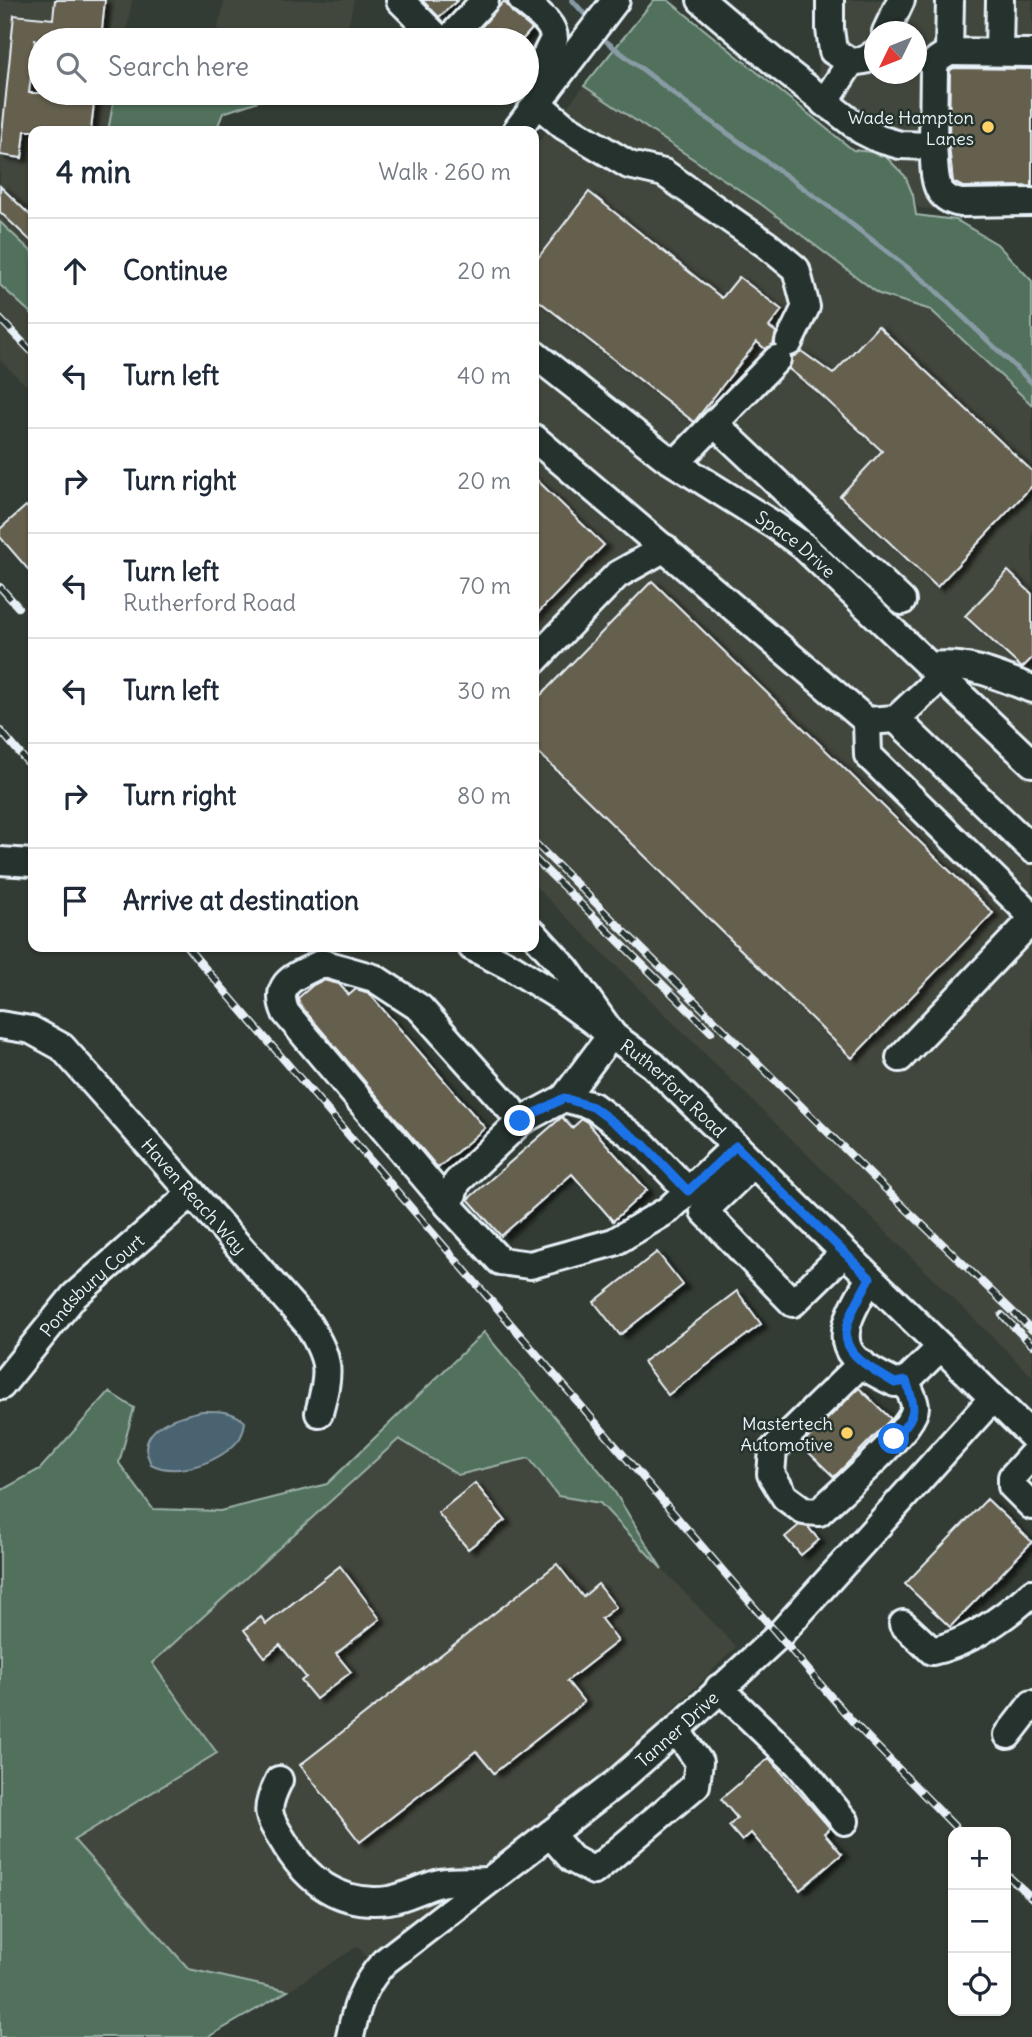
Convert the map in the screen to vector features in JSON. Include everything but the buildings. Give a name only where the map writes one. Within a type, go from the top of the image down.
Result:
[{"type":"street","points":[[400,0],[428,28]]},
{"type":"street","points":[[459,28],[485,0]]},
{"type":"street","points":[[522,0],[548,23],[554,32],[539,81]]},
{"type":"street","points":[[539,86],[616,0]]},
{"type":"street","points":[[701,0],[824,103],[861,130],[878,139],[900,145],[933,146]]},
{"type":"street","points":[[824,103],[863,58],[833,51],[830,0]]},
{"type":"street","points":[[891,21],[901,0]]},
{"type":"street","points":[[949,52],[950,0]]},
{"type":"street","points":[[999,52],[1000,0]]},
{"type":"street","points":[[1032,53],[949,52],[933,66],[933,146],[937,188],[941,196],[961,203],[1032,202]]},
{"type":"street","points":[[539,93],[564,126],[629,165],[664,173],[767,245],[796,269],[806,307],[783,350],[676,463]]},
{"type":"street","points":[[518,126],[528,105]]},
{"type":"street","name":"Space Drive","points":[[539,358],[676,463],[802,545],[1032,763]]},
{"type":"street","points":[[715,424],[902,601]]},
{"type":"street","points":[[539,442],[867,721],[897,719],[1032,849]]},
{"type":"street","points":[[539,656],[617,575],[665,548]]},
{"type":"street","points":[[897,719],[935,671],[950,664],[996,673],[1032,690]]},
{"type":"street","points":[[867,721],[868,755],[1032,918],[900,1058]]},
{"type":"street","points":[[449,1206],[457,1182],[520,1121],[564,1098],[612,1034],[566,969],[539,939]]},
{"type":"street","name":"Rutherford Road","points":[[481,952],[553,992],[653,1065],[1032,1436]]},
{"type":"street","points":[[520,1121],[420,1008],[374,978],[322,963],[295,976],[283,988],[280,999],[286,1013],[449,1206],[500,1261],[530,1265],[614,1242],[668,1210],[688,1191],[744,1155]]},
{"type":"street","name":"Haven Reach Way","points":[[0,1025],[31,1030],[62,1047],[308,1324],[324,1351],[329,1377],[319,1413]]},
{"type":"street","points":[[564,1098],[593,1107],[643,1144],[688,1191]]},
{"type":"street","points":[[744,1155],[704,1211],[793,1303],[845,1253]]},
{"type":"street","name":"Pondsbury Court","points":[[1,1387],[74,1296],[192,1193]]},
{"type":"street","points":[[870,1278],[849,1315],[845,1336],[851,1354],[895,1383],[906,1381],[941,1347]]},
{"type":"street","points":[[862,1363],[773,1450],[771,1474],[785,1497],[804,1511],[819,1512],[869,1465],[911,1420],[915,1406],[906,1381]]},
{"type":"street","name":"Tanner Drive","points":[[350,2037],[359,1998],[370,1977],[384,1962],[616,1783],[779,1635],[993,1398]]},
{"type":"street","points":[[1032,1455],[1012,1477],[1012,1486],[1032,1506]]},
{"type":"street","points":[[903,1624],[932,1651],[942,1649],[1008,1614],[1032,1592]]},
{"type":"street","points":[[719,1688],[799,1765],[845,1821]]},
{"type":"street","points":[[1008,1735],[1032,1704]]},
{"type":"street","points":[[550,1834],[572,1859],[594,1871],[696,1785],[699,1762],[676,1730]]},
{"type":"street","points":[[279,1780],[269,1800],[268,1817],[297,1864],[316,1881],[344,1899],[391,1900],[441,1883],[488,1881]]},
{"type":"shaded area","points":[[0,0],[132,0],[127,28],[28,28],[28,105],[113,105],[109,126],[28,126],[28,248],[0,222]]},
{"type":"shaded area","points":[[225,0],[354,0],[348,28],[218,28]]},
{"type":"shaded area","points":[[821,0],[1032,0],[1032,215],[919,208],[818,84]]},
{"type":"shaded area","points":[[584,86],[762,205],[879,294],[931,310],[1032,405],[1032,1376],[539,890],[539,141]]},
{"type":"shaded area","points":[[0,285],[28,310],[28,387],[0,360]]},
{"type":"shaded area","points":[[399,1439],[458,1475],[529,1458],[558,1496],[600,1503],[736,1647],[622,1760],[366,1957],[358,1946],[288,1991],[189,1969],[74,1839],[217,1753],[151,1664]]},
{"type":"green space","points":[[654,0],[668,0],[853,150],[882,153],[905,176],[913,195],[916,215],[956,220],[997,244],[1032,281],[1032,405],[931,310],[879,294],[762,205],[584,86]]},
{"type":"green space","points":[[113,105],[247,105],[223,113],[218,126],[109,126]]},
{"type":"green space","points":[[0,222],[28,248],[28,310],[0,285]]},
{"type":"green space","points":[[484,1332],[608,1481],[662,1569],[600,1503],[558,1496],[529,1458],[458,1475],[399,1439],[152,1663],[217,1753],[74,1840],[189,1969],[288,1991],[208,2037],[0,2037],[0,1491],[40,1469],[109,1392],[134,1408],[119,1463],[153,1509],[220,1511],[327,1484]]},
{"type":"water","points":[[202,1411],[225,1412],[240,1418],[245,1422],[240,1438],[223,1454],[199,1465],[174,1469],[151,1464],[146,1448],[153,1432],[168,1422]]},
{"type":"waterway","points":[[572,0],[589,19]]},
{"type":"waterway","points":[[607,42],[930,285],[1032,383]]},
{"type":"railway","points":[[0,319],[28,348]]},
{"type":"railway","points":[[0,587],[18,607]]},
{"type":"railway","points":[[0,730],[28,763]]},
{"type":"railway","points":[[539,847],[1032,1330]]},
{"type":"railway","points":[[539,863],[711,1032]]},
{"type":"railway","points":[[191,952],[852,1721],[955,1827]]},
{"type":"railway","points":[[1002,1315],[1032,1345]]},
{"type":"railway","points":[[1011,1879],[1032,1898]]},
{"type":"place","name":"Wade Hampton Lanes","points":[[988,127]]},
{"type":"place","name":"Mastertech Automotive","points":[[847,1433]]},
{"type":"route","points":[[520,1121],[564,1098],[593,1107],[643,1144],[688,1191],[736,1146],[870,1278],[849,1315],[845,1336],[851,1354],[870,1369],[895,1383],[906,1381],[915,1406],[911,1420],[894,1439]]}]
